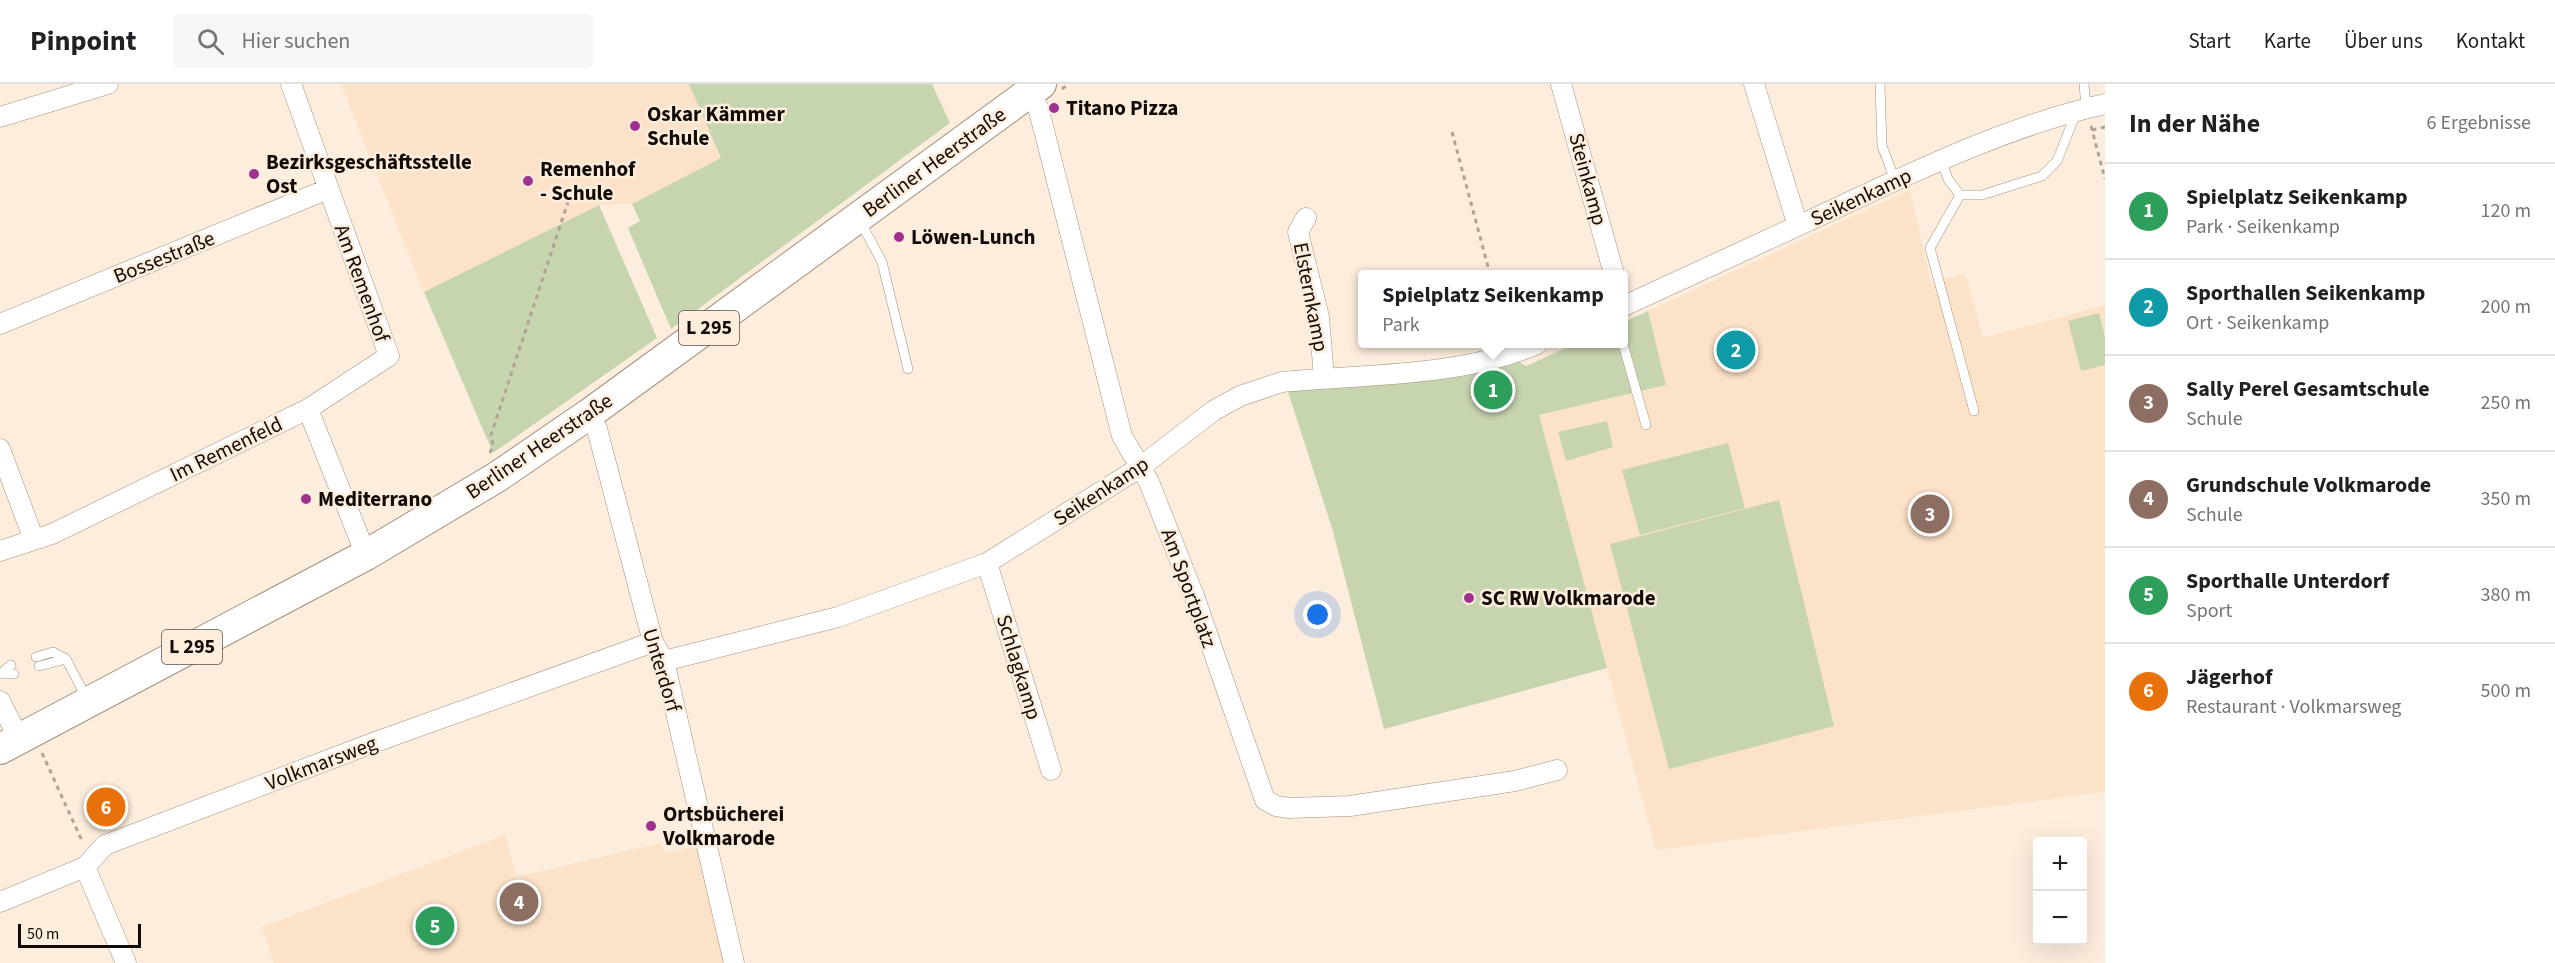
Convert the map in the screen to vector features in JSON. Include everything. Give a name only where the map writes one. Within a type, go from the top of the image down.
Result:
[{"type":"main road","name":"Berliner Heerstraße","points":[[19,744],[89,702],[366,555],[497,477],[590,414],[1035,88]]},
{"type":"street","points":[[0,117],[70,89],[108,84]]},
{"type":"street","name":"Am Remenhof","points":[[291,84],[389,356],[308,409]]},
{"type":"street","name":"Steinkamp","points":[[1561,84],[1613,270]]},
{"type":"street","points":[[1754,84],[1798,226]]},
{"type":"street","name":"Am Sportplatz","points":[[1035,88],[1122,436],[1149,482],[1194,596],[1265,800],[1276,806],[1289,808],[1350,806],[1515,781],[1557,770]]},
{"type":"street","name":"Seikenkamp","points":[[1628,304],[1941,160],[2007,132],[2090,107]]},
{"type":"street","name":"Bossestraße","points":[[0,324],[328,189]]},
{"type":"street","name":"Elsternkamp","points":[[1306,218],[1298,232],[1319,317],[1324,378]]},
{"type":"street","name":"Seikenkamp","points":[[664,661],[838,617],[987,563],[1139,468],[1213,411],[1240,396],[1282,382],[1454,367],[1512,355],[1529,348]]},
{"type":"street","name":"Im Remenfeld","points":[[0,551],[52,534],[308,409],[366,555]]},
{"type":"street","name":"Unterdorf","points":[[590,414],[597,429],[653,642],[664,661],[734,963]]},
{"type":"street","points":[[0,449],[34,540]]},
{"type":"street","name":"Schlagkamp","points":[[987,563],[1051,770]]},
{"type":"street","name":"Volkmarsweg","points":[[0,902],[89,861],[105,845],[370,744],[653,642]]},
{"type":"street","points":[[0,702],[19,744]]},
{"type":"street","points":[[89,861],[126,963]]},
{"type":"lane","points":[[1881,84],[1882,146],[1895,180]]},
{"type":"lane","points":[[1960,195],[1982,195],[2042,176],[2057,161],[2090,107],[2084,84]]},
{"type":"lane","points":[[1941,160],[1948,180],[1960,195]]},
{"type":"lane","points":[[1960,195],[1930,248],[1974,411]]},
{"type":"lane","points":[[858,217],[882,262],[908,369]]},
{"type":"lane","points":[[1624,348],[1646,425]]},
{"type":"lane","points":[[38,662],[66,659],[89,702]]},
{"type":"lane","points":[[1,674],[13,669]]},
{"type":"path","points":[[2090,107],[2092,130],[2105,179]]},
{"type":"path","points":[[2092,130],[2105,127]]},
{"type":"path","points":[[1452,132],[1489,270]]},
{"type":"path","points":[[490,454],[493,445],[491,435],[568,202]]},
{"type":"path","points":[[19,744],[84,846],[89,861]]},
{"type":"shaded area","name":"Remenhof - Schule","points":[[341,84],[689,84],[721,158],[632,204],[599,205],[424,292]]},
{"type":"shaded area","points":[[1910,190],[1931,282],[1965,273],[1983,338],[2105,305],[2105,792],[1656,850],[1539,415],[1666,385],[1648,311]]},
{"type":"shaded area","points":[[505,835],[516,877],[661,843],[664,854],[688,848],[700,848],[726,963],[274,963],[262,927]]},
{"type":"green space","points":[[689,84],[932,84],[950,123],[671,329],[628,228],[640,221],[632,204],[721,158]]},
{"type":"green space","points":[[599,205],[657,338],[493,453],[424,292]]},
{"type":"green space","name":"SC RW Volkmarode","points":[[1648,311],[1666,385],[1539,415],[1607,668],[1384,729],[1332,528],[1287,389],[1518,361],[1526,366],[1566,348],[1628,348],[1628,320]]},
{"type":"green space","points":[[2099,313],[2105,337],[2105,365],[2081,371],[2068,321]]},
{"type":"green space","points":[[1607,421],[1613,447],[1566,461],[1558,432]]},
{"type":"green space","points":[[1728,443],[1745,508],[1640,535],[1622,470]]},
{"type":"green space","points":[[1779,500],[1834,726],[1669,769],[1610,544]]},
{"type":"place","name":"Titano Pizza","points":[[1054,108]]},
{"type":"place","name":"Oskar Kämmer Schule","points":[[635,126]]},
{"type":"place","name":"Bezirksgeschäftsstelle Ost","points":[[254,174]]},
{"type":"place","name":"Remenhof - Schule","points":[[528,181]]},
{"type":"place","name":"Löwen-Lunch","points":[[899,237]]},
{"type":"place","name":"Sporthallen Seikenkamp","points":[[1736,350]]},
{"type":"place","name":"Spielplatz Seikenkamp","points":[[1493,390]]},
{"type":"place","name":"Mediterrano","points":[[306,499]]},
{"type":"place","name":"Sally Perel Gesamtschule","points":[[1930,514]]},
{"type":"place","name":"SC RW Volkmarode","points":[[1469,598]]},
{"type":"place","name":"Jägerhof","points":[[106,807]]},
{"type":"place","name":"Ortsbücherei Volkmarode","points":[[651,826]]},
{"type":"place","name":"Grundschule Volkmarode","points":[[519,902]]},
{"type":"place","name":"Sporthalle Unterdorf","points":[[435,926]]}]
